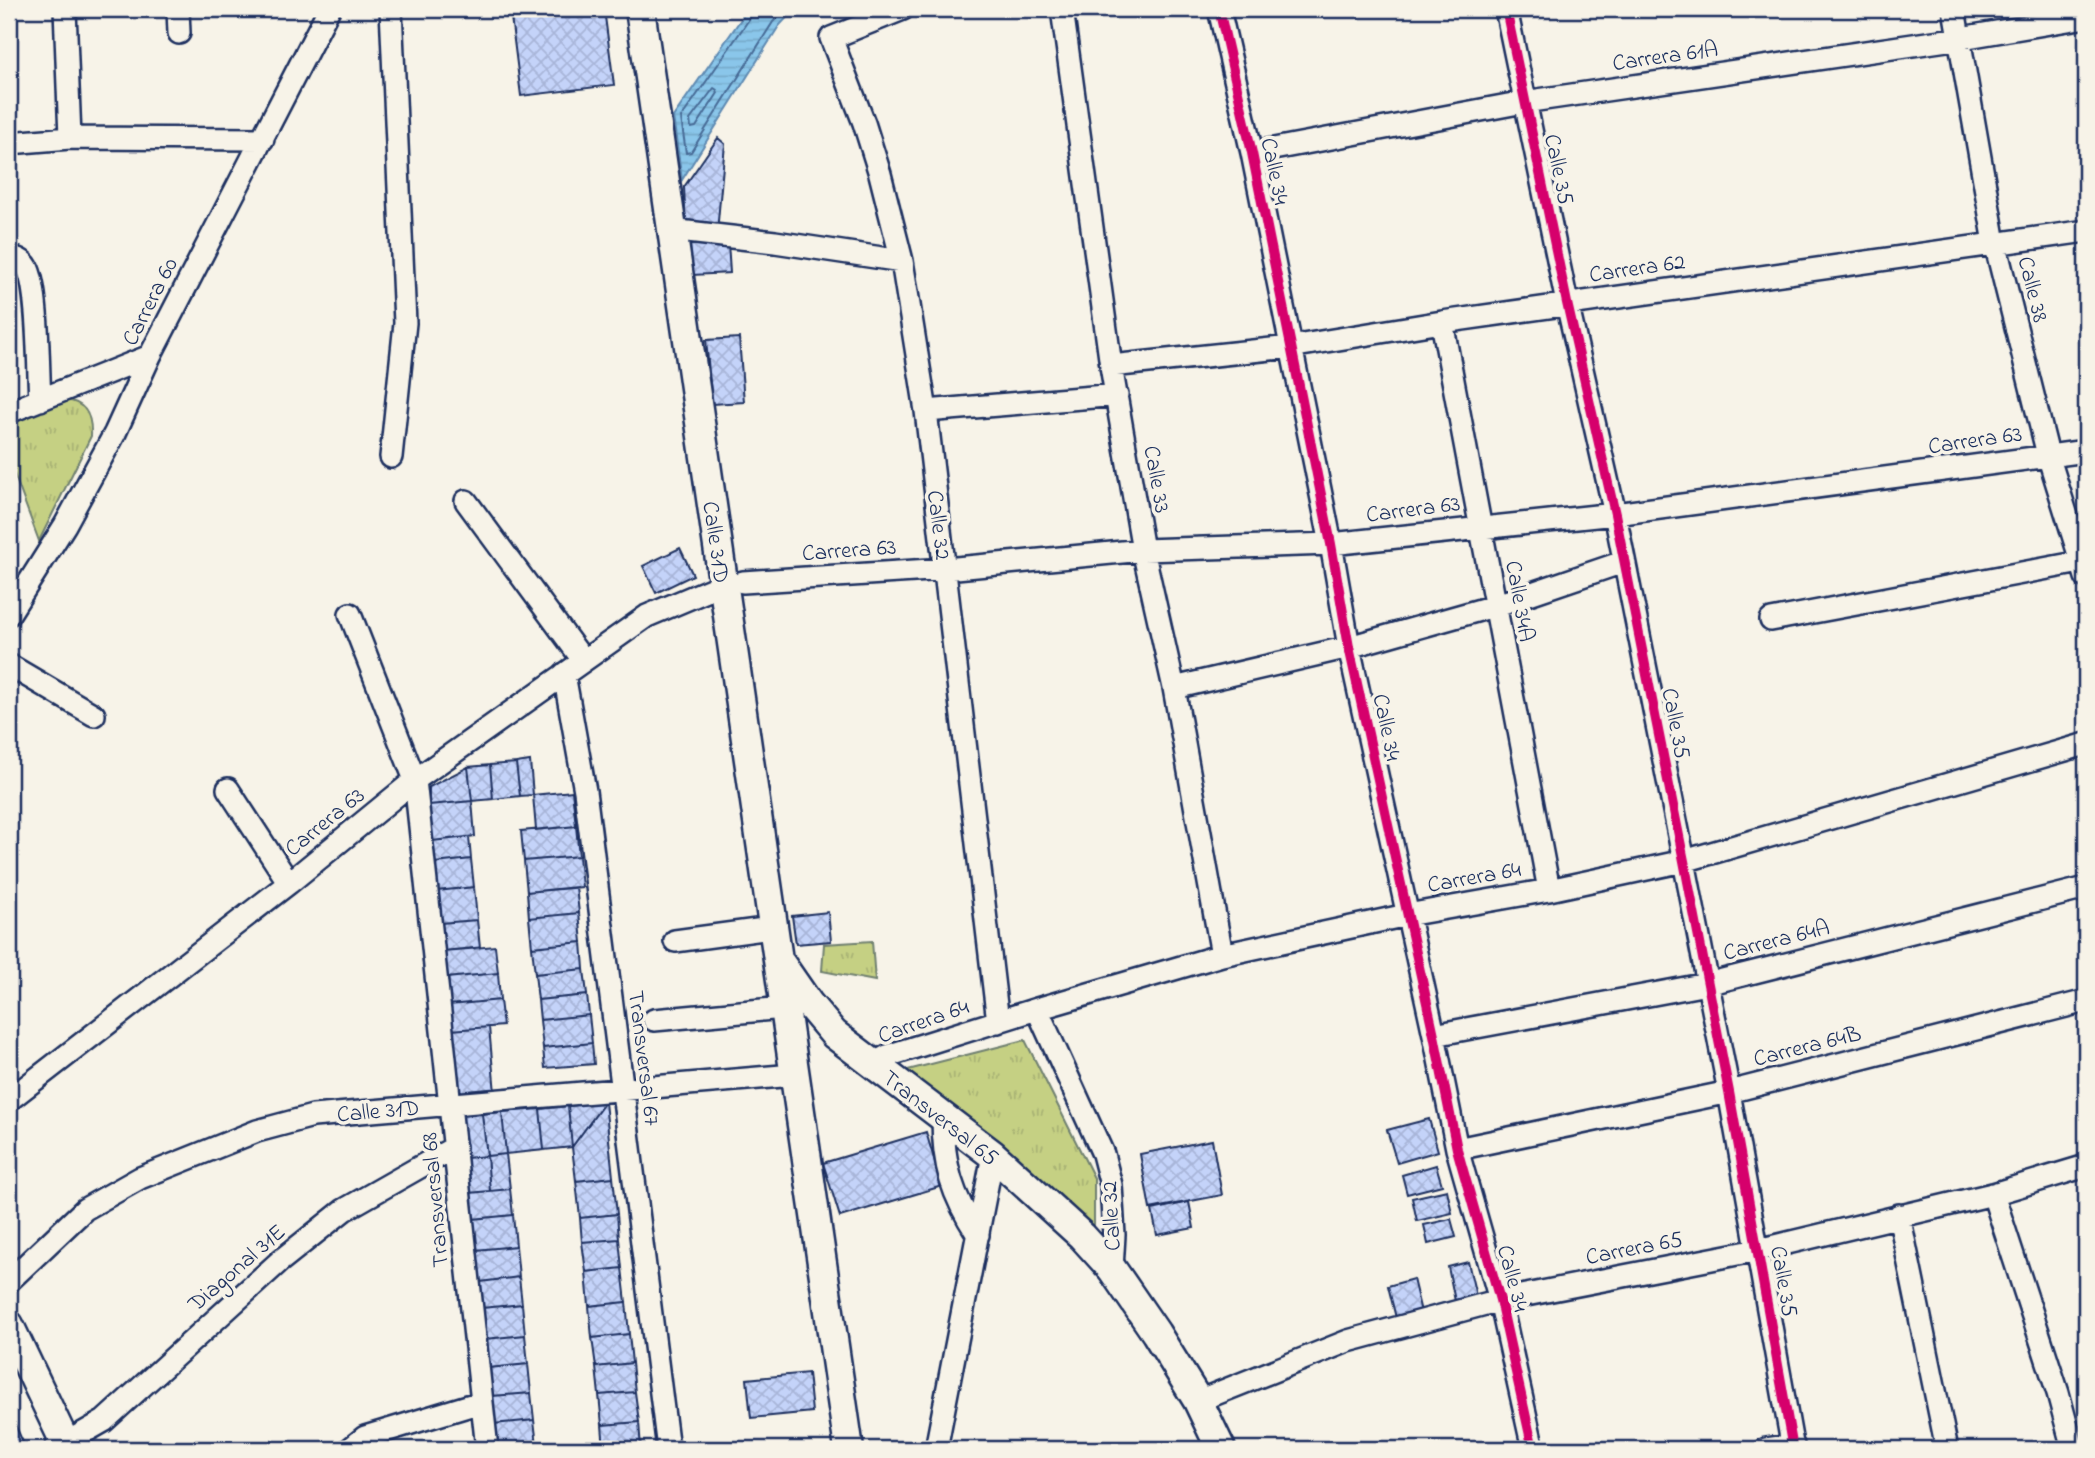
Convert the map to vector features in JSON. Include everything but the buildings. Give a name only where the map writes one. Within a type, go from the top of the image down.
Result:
[{"type":"street","points":[[65,9],[70,138]]},
{"type":"street","points":[[178,9],[179,33]]},
{"type":"street","name":"Carrera 60","points":[[9,614],[65,525],[115,433],[150,356],[330,9]]},
{"type":"street","points":[[391,9],[405,323],[391,457]]},
{"type":"street","name":"Calle 31D","points":[[640,9],[670,230],[733,583],[772,928],[849,1449]]},
{"type":"street","name":"Calle 32","points":[[903,9],[831,38],[876,161],[902,261],[926,411],[946,569],[998,1022]]},
{"type":"street","name":"Calle 33","points":[[1062,9],[1111,366],[1143,550],[1174,688],[1222,955]]},
{"type":"street","name":"Calle 34","points":[[1219,9],[1252,153],[1331,544],[1349,647],[1457,1149],[1500,1300],[1533,1449]]},
{"type":"street","name":"Calle 35","points":[[1506,9],[1567,303],[1615,514],[1730,1092],[1793,1447]]},
{"type":"street","name":"Calle 38","points":[[1954,9],[1995,243],[2048,456],[2084,567]]},
{"type":"street","name":"Carrera 61A","points":[[1252,153],[1524,102],[2086,17]]},
{"type":"street","points":[[9,143],[70,138],[263,139]]},
{"type":"street","points":[[670,230],[902,261]]},
{"type":"street","name":"Carrera 62","points":[[1111,366],[1290,347],[1443,321],[2086,231]]},
{"type":"street","points":[[9,256],[20,260],[27,267],[33,292],[40,400]]},
{"type":"street","name":"Calle 34A","points":[[1443,321],[1549,890]]},
{"type":"street","points":[[9,412],[150,356]]},
{"type":"street","points":[[926,411],[1117,395]]},
{"type":"street","name":"Carrera 63","points":[[9,1100],[289,883],[415,780],[583,660],[647,616],[733,583],[946,569],[1143,550],[1331,544],[1615,514],[2086,451]]},
{"type":"street","points":[[466,501],[583,660]]},
{"type":"street","points":[[1174,688],[1349,647],[1494,606],[1623,562]]},
{"type":"street","points":[[1771,620],[2084,567]]},
{"type":"street","name":"Transversal 68","points":[[350,614],[415,780],[452,1103],[487,1449]]},
{"type":"street","points":[[9,665],[94,715]]},
{"type":"street","name":"Transversal 67","points":[[564,674],[585,791],[668,1449]]},
{"type":"street","name":"Carrera 64","points":[[873,1064],[887,1056],[1037,1009],[1222,955],[1407,915],[1549,890],[1684,861],[2086,744]]},
{"type":"street","points":[[228,789],[289,883]]},
{"type":"street","name":"Carrera 64A","points":[[1434,1035],[1707,984],[2086,888]]},
{"type":"street","points":[[675,941],[772,928]]},
{"type":"street","name":"Transversal 65","points":[[777,959],[834,1034],[993,1155],[1082,1236],[1112,1269]]},
{"type":"street","name":"Carrera 64B","points":[[1457,1149],[1730,1092],[2086,1001]]},
{"type":"street","points":[[654,1020],[784,1008]]},
{"type":"street","name":"Calle 32","points":[[1037,1009],[1103,1154],[1111,1185],[1114,1236],[1112,1269],[1198,1401],[1221,1449]]},
{"type":"street","name":"Calle 31D","points":[[9,1281],[85,1209],[140,1178],[257,1131],[313,1116],[794,1075]]},
{"type":"street","points":[[943,1118],[943,1149],[949,1180],[961,1209],[978,1235]]},
{"type":"street","name":"Diagonal 31E","points":[[63,1448],[104,1421],[281,1261],[344,1210],[455,1147]]},
{"type":"street","points":[[936,1449],[993,1155]]},
{"type":"street","name":"Carrera 65","points":[[1198,1401],[1348,1342],[1500,1300],[1758,1250],[1993,1194],[2086,1166]]},
{"type":"street","points":[[1993,1194],[2058,1392],[2073,1449]]},
{"type":"street","points":[[1899,1215],[1947,1449]]},
{"type":"street","points":[[9,1325],[63,1448]]},
{"type":"street","points":[[350,1449],[365,1437],[481,1402]]},
{"type":"street","points":[[1766,1449],[1793,1447]]},
{"type":"green space","points":[[65,400],[78,404],[86,411],[91,436],[39,541],[9,460],[9,421]]},
{"type":"green space","points":[[872,941],[875,981],[822,971],[824,944]]},
{"type":"green space","points":[[1025,1040],[1094,1178],[1094,1230],[900,1072]]},
{"type":"water","points":[[748,9],[795,9],[779,26],[682,180],[673,117]]},
{"type":"cycle path","points":[[1219,9],[1252,153],[1331,544],[1349,647],[1457,1149],[1500,1300],[1533,1449]]},
{"type":"cycle path","points":[[1506,9],[1567,303],[1615,514],[1729,1092],[1793,1449]]}]
